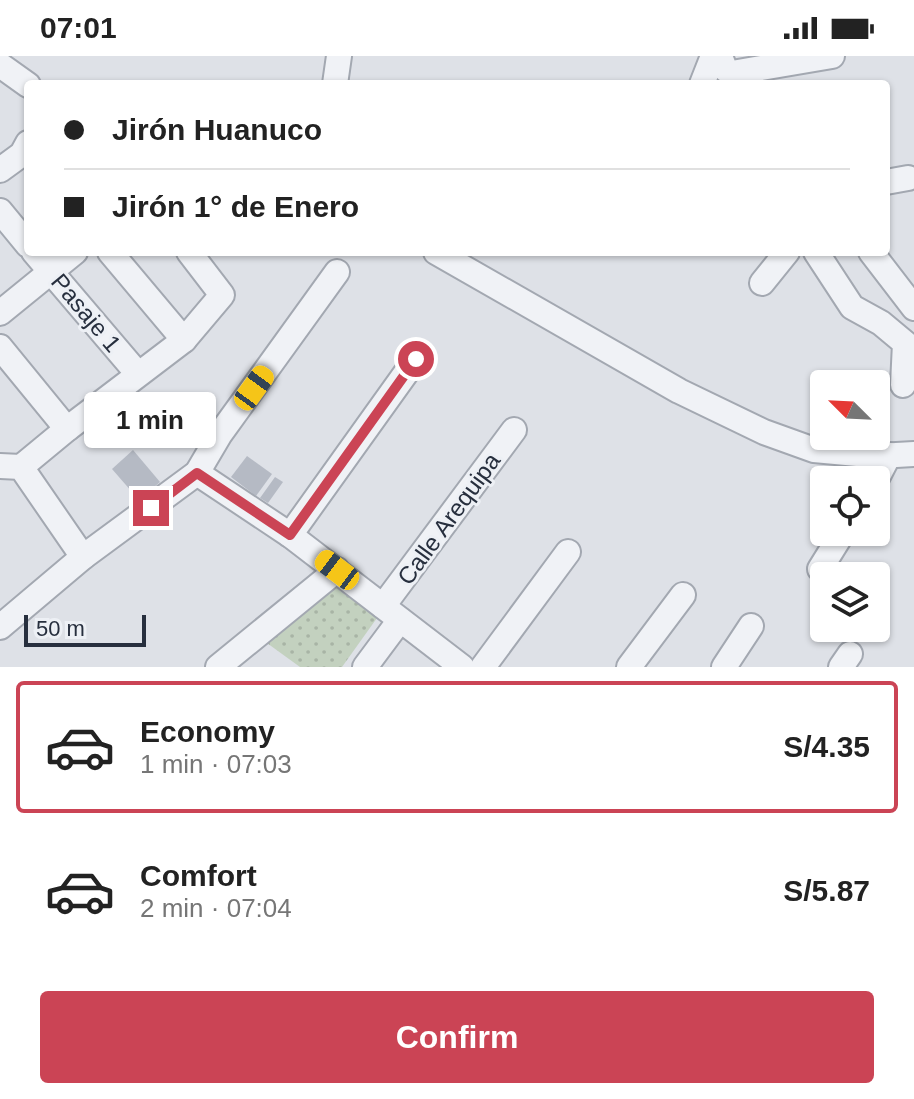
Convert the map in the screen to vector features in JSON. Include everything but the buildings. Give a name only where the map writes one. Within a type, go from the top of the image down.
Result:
[{"type":"street","points":[[336,80],[339,56]]},
{"type":"street","points":[[704,80],[713,56]]},
{"type":"street","points":[[720,56],[725,69],[732,73],[804,73],[832,56]]},
{"type":"street","points":[[0,65],[24,82]]},
{"type":"street","points":[[0,170],[19,153]]},
{"type":"street","points":[[0,211],[24,240]]},
{"type":"street","points":[[113,256],[184,340]]},
{"type":"street","points":[[83,557],[11,466],[67,429],[184,340],[222,295],[192,256]]},
{"type":"street","points":[[443,256],[679,391],[764,432],[814,450],[914,454]]},
{"type":"street","points":[[762,283],[784,256]]},
{"type":"street","points":[[819,256],[852,307],[881,323],[905,343],[903,385]]},
{"type":"street","points":[[874,256],[914,308]]},
{"type":"street","points":[[0,313],[42,261]]},
{"type":"street","name":"Pasaje 1","points":[[42,261],[138,374]]},
{"type":"street","points":[[0,627],[83,557],[197,473],[220,434],[337,272]]},
{"type":"street","points":[[0,347],[67,429]]},
{"type":"street","points":[[290,535],[416,359]]},
{"type":"street","name":"Calle Arequipa","points":[[365,667],[392,613],[514,430]]},
{"type":"street","points":[[883,466],[889,455]]},
{"type":"street","points":[[197,473],[290,535],[462,667]]},
{"type":"street","points":[[483,667],[568,552]]},
{"type":"street","points":[[218,667],[337,570]]},
{"type":"street","points":[[629,667],[683,595]]},
{"type":"street","points":[[724,667],[751,626]]},
{"type":"green space","points":[[328,582],[377,618],[342,667],[300,667],[260,638]]},
{"type":"route","points":[[151,508],[197,473],[290,535],[416,359]]}]
